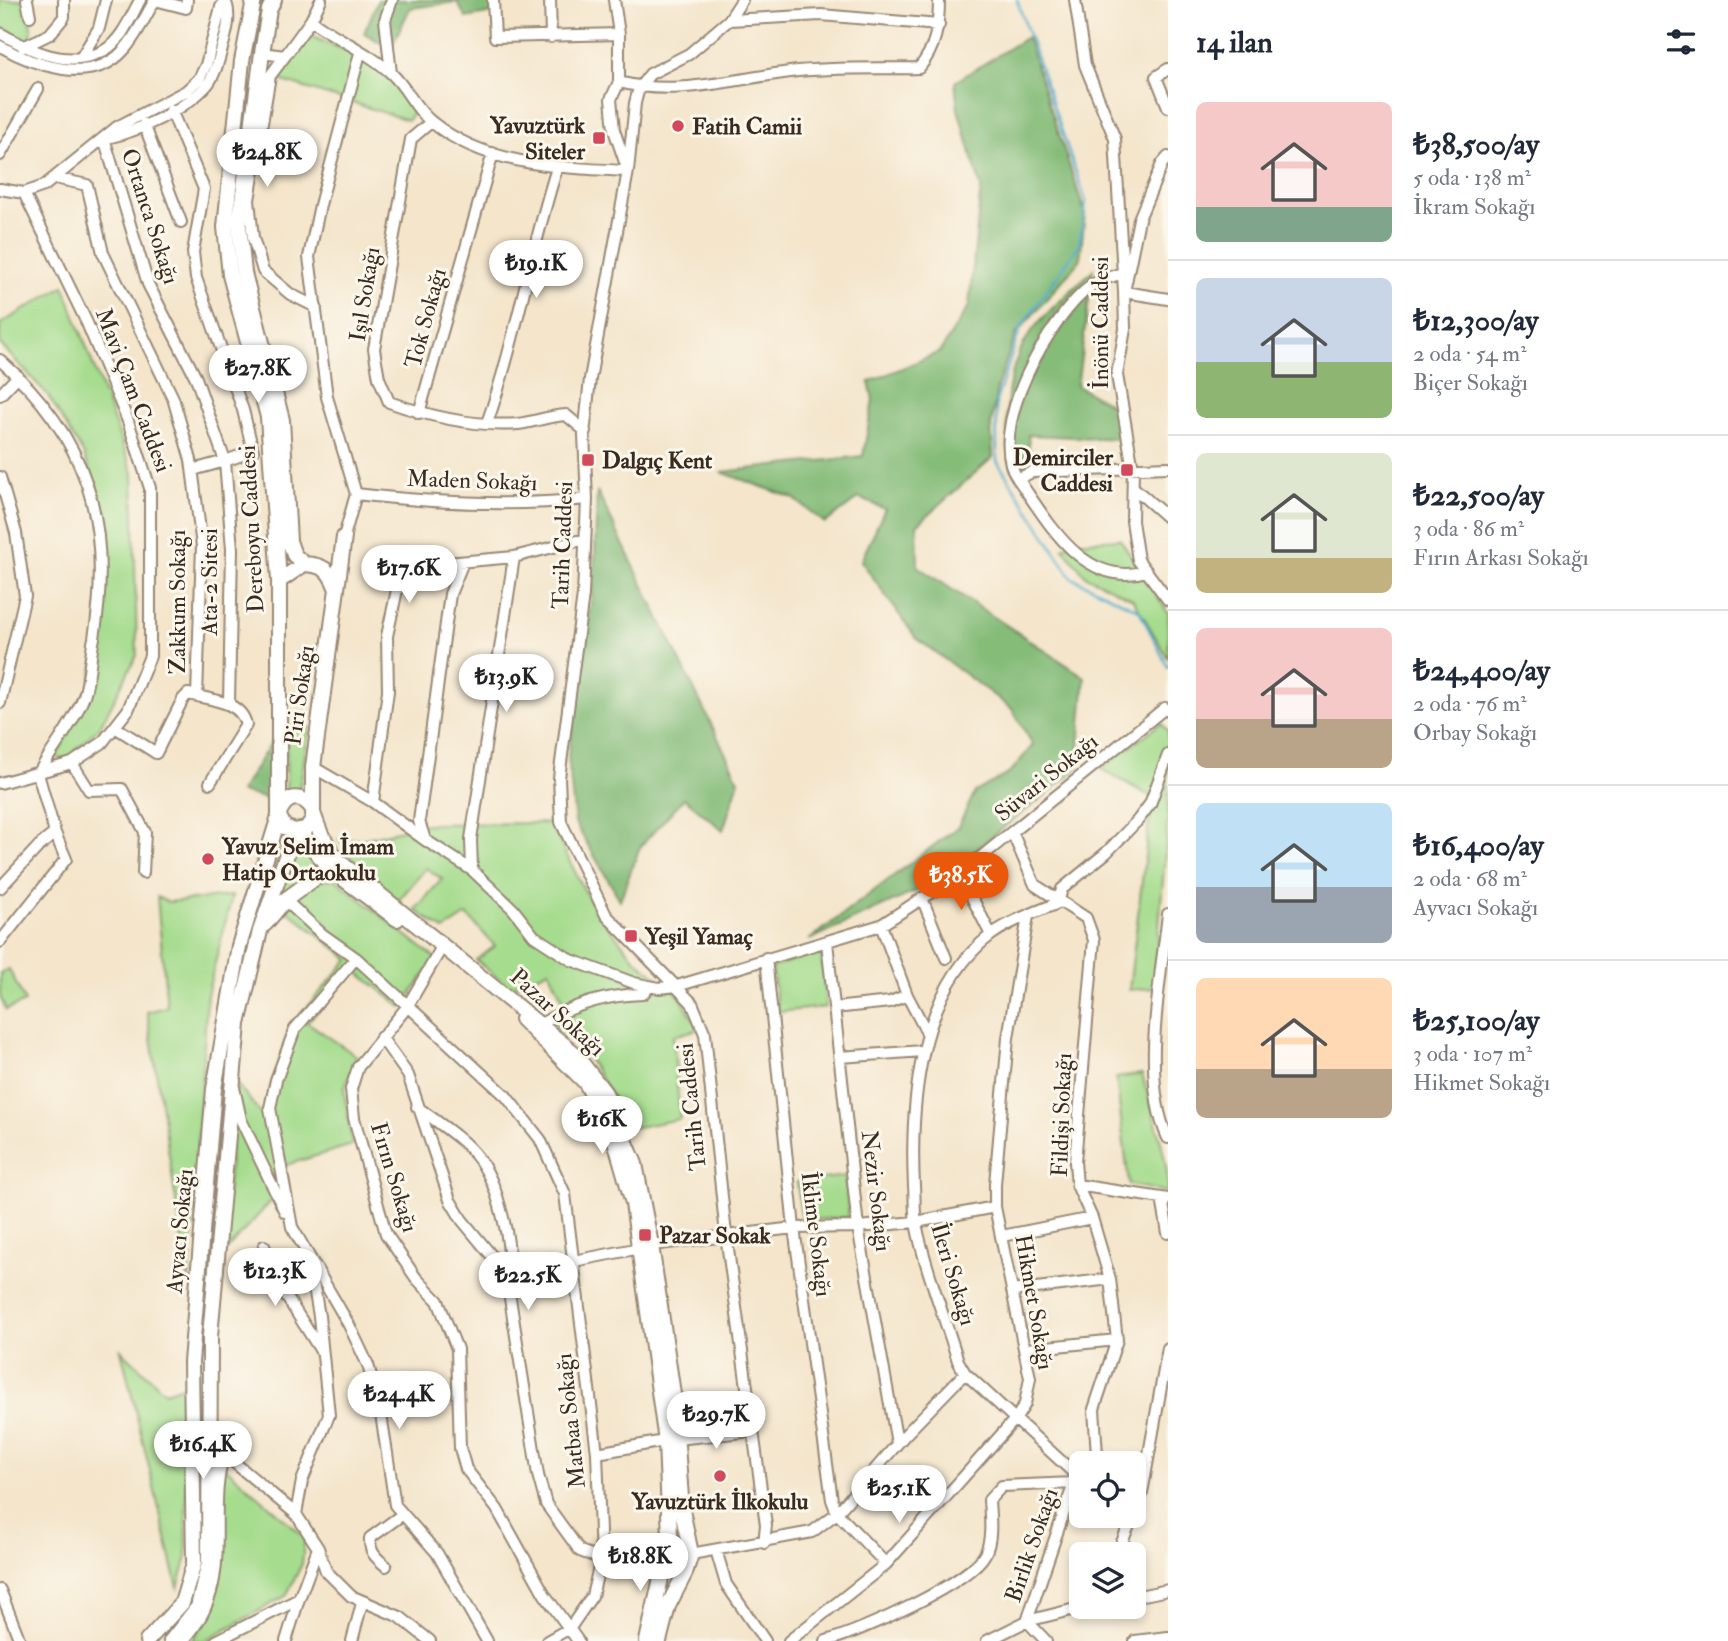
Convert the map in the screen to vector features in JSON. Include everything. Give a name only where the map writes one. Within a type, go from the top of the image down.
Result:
[{"type":"main road","name":"Dereboyu Caddesi","points":[[254,0],[242,61],[225,227],[230,275],[268,417],[279,581],[280,814]]},
{"type":"main road","name":"Dereboyu Caddesi","points":[[274,0],[269,9],[262,53],[239,225],[244,273],[282,420],[289,541],[294,555],[304,564]]},
{"type":"main road","points":[[320,565],[337,551],[344,537]]},
{"type":"main road","name":"Piri Sokağı","points":[[313,811],[313,767],[344,537]]},
{"type":"main road","points":[[279,581],[304,564],[320,565],[328,571],[337,588]]},
{"type":"main road","points":[[171,1641],[198,1606],[209,1563],[210,1336],[235,1045],[260,931],[298,831],[310,824],[313,811],[305,800],[295,798],[285,802],[280,814],[284,827],[298,831]]},
{"type":"main road","name":"Pazar Sokağı","points":[[313,811],[320,832],[336,859],[574,1053],[597,1079],[612,1105],[635,1164],[671,1441],[691,1555]]},
{"type":"main road","name":"Ayvacı Sokağı","points":[[147,1641],[182,1604],[194,1563],[191,1362],[214,1090],[239,946],[280,814]]},
{"type":"main road","name":"Pazar Sokağı","points":[[298,831],[330,868],[495,994],[586,1083],[614,1137],[646,1247]]},
{"type":"main road","points":[[260,931],[285,900],[330,868]]},
{"type":"main road","name":"Pazar Sokağı","points":[[647,1641],[668,1554],[671,1441]]},
{"type":"main road","points":[[659,1641],[668,1606],[691,1555]]},
{"type":"street","points":[[27,0],[30,16]]},
{"type":"street","points":[[23,47],[50,34],[64,17],[64,0]]},
{"type":"street","points":[[82,56],[99,29],[106,0]]},
{"type":"street","points":[[0,33],[37,54],[59,58],[82,56],[106,50],[118,37],[140,0]]},
{"type":"street","points":[[0,46],[45,66],[83,69],[110,61],[122,53],[155,0],[186,8],[187,0]]},
{"type":"street","points":[[316,307],[290,294],[263,271],[253,238],[249,200],[270,76],[312,20],[321,0]]},
{"type":"street","points":[[391,73],[385,30],[392,0]]},
{"type":"street","points":[[493,0],[495,37],[619,34]]},
{"type":"street","points":[[550,0],[551,37]]},
{"type":"street","name":"Tarih Caddesi","points":[[614,0],[619,34],[619,82],[611,99],[614,130],[628,171]]},
{"type":"street","points":[[639,88],[650,74],[689,54],[729,20],[742,0]]},
{"type":"street","name":"İnönü Caddesi","points":[[1075,0],[1085,65],[1115,139],[1125,329],[1117,375],[1133,469],[1135,489],[1132,521],[1138,560],[1168,600]]},
{"type":"street","points":[[0,190],[24,193],[44,186],[117,127],[186,91],[199,79],[214,43],[221,6],[226,1],[229,12],[217,66],[208,83],[192,99],[172,110],[122,134],[104,138]]},
{"type":"street","points":[[619,82],[639,88],[733,83],[790,72],[919,68],[929,56],[939,25],[939,1]]},
{"type":"street","points":[[729,20],[821,15],[939,25]]},
{"type":"street","points":[[312,20],[391,73],[430,122],[455,138],[493,153],[557,167],[628,171]]},
{"type":"street","points":[[262,53],[285,55]]},
{"type":"street","points":[[344,537],[356,494],[327,397],[309,257],[360,53]]},
{"type":"street","points":[[1168,69],[1156,78],[1168,106]]},
{"type":"street","name":"Tarih Caddesi","points":[[639,88],[628,171],[590,379],[584,431],[587,499],[583,595],[559,778],[561,822],[606,915],[692,1003],[705,1034],[726,1235],[766,1525],[764,1544]]},
{"type":"street","points":[[0,155],[38,89]]},
{"type":"street","points":[[172,110],[204,189],[193,252],[196,278],[243,410],[253,451],[193,470]]},
{"type":"street","name":"Işıl Sokağı","points":[[430,122],[411,139],[374,349],[379,378],[389,402],[419,413],[486,423],[519,424],[566,415],[584,431]]},
{"type":"street","points":[[144,124],[181,222]]},
{"type":"street","name":"Ortanca Sokağı","points":[[104,138],[148,284],[196,378],[225,461]]},
{"type":"street","name":"Tok Sokağı","points":[[419,413],[493,153]]},
{"type":"street","points":[[1166,162],[1139,219],[1124,292],[1168,299]]},
{"type":"street","points":[[486,423],[500,385],[535,238],[557,167]]},
{"type":"street","name":"Zakkum Sokağı","points":[[55,178],[88,185],[103,253],[173,398],[193,470],[202,547],[197,696],[188,694],[183,699],[156,753],[115,726]]},
{"type":"street","name":"Mavi Çam Caddesi","points":[[0,783],[72,763],[102,743],[128,710],[150,656],[150,488],[128,421],[87,323],[24,193]]},
{"type":"street","points":[[1122,273],[1100,281],[1084,292],[1039,353],[1008,426],[1008,460],[1056,536],[1085,561],[1127,577],[1147,571]]},
{"type":"street","points":[[0,360],[48,407],[82,464],[101,547],[99,608],[83,696],[38,774],[55,833],[66,859],[0,942]]},
{"type":"street","points":[[0,395],[18,376]]},
{"type":"street","name":"Ata-2 Sitesi","points":[[225,461],[232,549],[229,703]]},
{"type":"street","points":[[1018,479],[1032,472],[1168,467]]},
{"type":"street","points":[[0,477],[16,533],[25,596],[0,704]]},
{"type":"street","points":[[1135,489],[1168,518]]},
{"type":"street","name":"Maden Sokağı","points":[[356,494],[406,500],[532,505],[587,499]]},
{"type":"street","points":[[371,567],[514,557],[584,539]]},
{"type":"street","points":[[472,870],[471,839],[514,557]]},
{"type":"street","points":[[425,840],[419,821],[442,648],[450,594],[463,562]]},
{"type":"street","points":[[373,802],[388,691],[387,636],[402,566]]},
{"type":"street","points":[[197,696],[229,703],[245,718],[246,725],[210,783]]},
{"type":"street","name":"Süvari Sokağı","points":[[649,987],[677,986],[881,925],[960,874],[1165,708],[1168,711]]},
{"type":"street","points":[[1058,903],[1062,889],[1105,853],[1150,804],[1168,755]]},
{"type":"street","points":[[72,763],[89,790],[122,789],[145,832],[143,873]]},
{"type":"street","points":[[313,767],[373,802],[472,870],[543,942],[571,960],[649,987],[643,994],[609,997],[582,1005],[541,1024]]},
{"type":"street","name":"Fildişi Sokağı","points":[[1012,832],[1035,885],[1058,903],[1086,918],[1094,940],[1075,1156],[1077,1185],[1092,1218],[1110,1279],[1117,1340],[1094,1409],[1097,1451]]},
{"type":"street","points":[[0,888],[55,833]]},
{"type":"street","points":[[960,874],[991,935]]},
{"type":"street","points":[[922,898],[946,958]]},
{"type":"street","name":"Matbaa Sokağı","points":[[285,900],[322,934],[356,958],[506,1096],[540,1139],[565,1194],[597,1453],[601,1559],[592,1596],[570,1628]]},
{"type":"street","name":"İleri Sokağı","points":[[965,1373],[958,1361],[916,1222],[913,1161],[916,1091],[923,1051],[927,1033],[966,961],[991,935],[1058,903]]},
{"type":"street","points":[[1168,914],[1157,1012],[1155,1097],[1168,1138]]},
{"type":"street","name":"Hikmet Sokağı","points":[[789,1641],[886,1564],[1017,1417],[1025,1404],[1030,1378],[1026,1349],[995,1207],[1008,1038],[1028,916]]},
{"type":"street","points":[[881,925],[907,995],[927,1033]]},
{"type":"street","name":"Nezir Sokağı","points":[[827,942],[858,1227],[897,1443]]},
{"type":"street","name":"Fırın Sokağı","points":[[439,952],[407,1007],[358,1067],[351,1089],[354,1118],[386,1234],[416,1278],[438,1301],[457,1349],[460,1448],[466,1469],[497,1508],[545,1595],[578,1641]]},
{"type":"street","points":[[356,958],[295,1029],[276,1080],[270,1108],[292,1227],[342,1313],[368,1365],[380,1408],[395,1504],[436,1553],[487,1641]]},
{"type":"street","name":"İklime Sokağı","points":[[766,958],[794,1228],[832,1500],[837,1513]]},
{"type":"street","points":[[834,1008],[890,1002],[907,995]]},
{"type":"street","points":[[381,1037],[408,1075],[450,1200],[462,1220],[508,1270]]},
{"type":"street","points":[[840,1057],[923,1051]]},
{"type":"street","points":[[232,1080],[242,1120],[312,1276],[320,1316],[321,1351],[329,1415],[302,1481],[296,1514]]},
{"type":"street","points":[[417,1107],[460,1136],[487,1167],[500,1203],[538,1475],[546,1503],[580,1551],[601,1559]]},
{"type":"street","points":[[1077,1185],[1165,1198],[1168,1233]]},
{"type":"street","points":[[508,1270],[726,1235],[794,1228],[858,1227],[916,1222],[995,1207]]},
{"type":"street","points":[[1003,1236],[1092,1218]]},
{"type":"street","points":[[264,1246],[286,1296],[321,1351]]},
{"type":"street","points":[[1012,1291],[1110,1279]]},
{"type":"street","points":[[1026,1349],[1117,1340]]},
{"type":"street","points":[[1146,1471],[1168,1349]]},
{"type":"street","points":[[668,1554],[691,1555],[764,1544],[812,1532],[837,1513],[897,1443],[965,1373],[1017,1417],[1069,1468]]},
{"type":"street","points":[[597,1453],[752,1431]]},
{"type":"street","points":[[183,1641],[194,1630],[211,1599],[218,1570],[219,1471],[224,1454],[296,1514],[318,1548],[326,1571],[362,1603],[400,1616],[430,1641]]},
{"type":"street","points":[[826,1641],[962,1580],[985,1554],[990,1530],[989,1500],[1002,1486],[1069,1482]]},
{"type":"street","name":"Birlik Sokağı","points":[[1027,1621],[1069,1506]]},
{"type":"street","points":[[837,1513],[886,1564]]},
{"type":"street","points":[[386,1566],[376,1558],[369,1547],[370,1538],[403,1514]]},
{"type":"street","points":[[286,1641],[318,1548]]},
{"type":"street","points":[[716,1550],[726,1584],[765,1641]]},
{"type":"street","points":[[0,1590],[20,1641]]},
{"type":"street","points":[[1146,1595],[1168,1590]]},
{"type":"street","points":[[216,1641],[232,1637],[299,1599]]},
{"type":"street","points":[[352,1641],[362,1603]]},
{"type":"street","points":[[987,1641],[1027,1621],[1069,1610]]},
{"type":"street","points":[[1027,1621],[1046,1641]]},
{"type":"street","points":[[547,1641],[570,1628]]},
{"type":"street","points":[[1135,1641],[1168,1637]]},
{"type":"green space","points":[[0,0],[25,0],[32,31],[30,41],[0,30]]},
{"type":"green space","points":[[378,0],[492,0],[493,13],[466,18],[457,2],[410,8],[391,48],[364,33]]},
{"type":"green space","points":[[310,36],[374,62],[416,106],[408,120],[276,79]]},
{"type":"green space","points":[[1027,37],[1085,213],[1080,260],[1016,334],[997,387],[991,426],[993,457],[917,525],[918,567],[1085,677],[1077,770],[932,884],[809,940],[958,827],[975,792],[1010,773],[1033,745],[1012,709],[916,638],[861,561],[885,509],[859,498],[825,523],[793,498],[721,472],[863,456],[873,400],[869,382],[940,352],[969,306],[981,187],[958,109],[955,82]]},
{"type":"green space","points":[[1093,270],[1077,386],[1115,407],[1120,439],[1028,435],[1031,468],[1012,470],[1007,416],[1010,380],[1015,363],[1032,331]]},
{"type":"green space","points":[[64,286],[133,473],[137,655],[101,725],[65,761],[56,757],[90,687],[107,586],[108,536],[99,496],[84,455],[47,394],[0,344],[0,324]]},
{"type":"green space","points":[[597,491],[739,781],[723,830],[684,798],[640,847],[620,900],[575,823],[568,756],[594,583]]},
{"type":"green space","points":[[1120,539],[1168,613],[1168,658],[1133,599],[1086,576],[1063,548],[1072,542]]},
{"type":"green space","points":[[1161,723],[1168,731],[1168,817],[1154,988],[1129,990],[1152,797],[1101,769]]},
{"type":"green space","points":[[287,727],[310,727],[298,796],[286,795]]},
{"type":"green space","points":[[273,740],[272,800],[240,792]]},
{"type":"green space","points":[[550,823],[594,909],[635,959],[680,996],[699,1029],[673,1036],[680,1119],[632,1128],[587,1057],[550,1020],[566,1006],[549,970],[510,988],[476,960],[495,946],[467,915],[444,930],[415,910],[442,879],[426,868],[398,901],[353,860],[339,839],[363,839],[427,824]]},
{"type":"green space","points":[[291,852],[303,852],[315,867],[275,903]]},
{"type":"green space","points":[[335,879],[436,959],[402,1007],[355,970],[307,1022],[358,1057],[344,1089],[352,1145],[286,1165],[283,1188],[222,1255],[236,1083],[262,1115],[290,1027],[349,959],[283,907],[318,881]]},
{"type":"green space","points":[[232,896],[207,995],[189,1285],[147,1012],[167,1007],[157,897],[168,902]]},
{"type":"green space","points":[[821,952],[826,1007],[778,1012],[772,967]]},
{"type":"green space","points":[[9,969],[25,1002],[6,1010],[0,997],[0,973]]},
{"type":"green space","points":[[1142,1074],[1162,1148],[1168,1192],[1129,1185],[1116,1078]]},
{"type":"green space","points":[[845,1176],[849,1217],[802,1221],[797,1182]]},
{"type":"green space","points":[[121,1350],[165,1392],[185,1385],[187,1557],[178,1588]]},
{"type":"green space","points":[[225,1467],[305,1537],[302,1564],[286,1596],[204,1641],[192,1641],[204,1621],[217,1581],[221,1542],[220,1478]]},
{"type":"waterway","points":[[1017,0],[1086,202],[1079,245],[1021,327],[996,401],[997,461],[1072,578],[1139,610],[1168,667]]},
{"type":"place","name":"Fatih Camii","points":[[678,126]]},
{"type":"place","name":"Yavuztürk Siteler","points":[[599,138]]},
{"type":"place","name":"Dalgıç Kent","points":[[588,460]]},
{"type":"place","name":"Demirciler Caddesi","points":[[1127,470]]},
{"type":"place","name":"Yavuz Selim İmam Hatip Ortaokulu","points":[[208,859]]},
{"type":"place","name":"Yeşil Yamaç","points":[[631,936]]},
{"type":"place","name":"Pazar Sokak","points":[[645,1235]]},
{"type":"place","name":"Yavuztürk İlkokulu","points":[[720,1476]]}]
